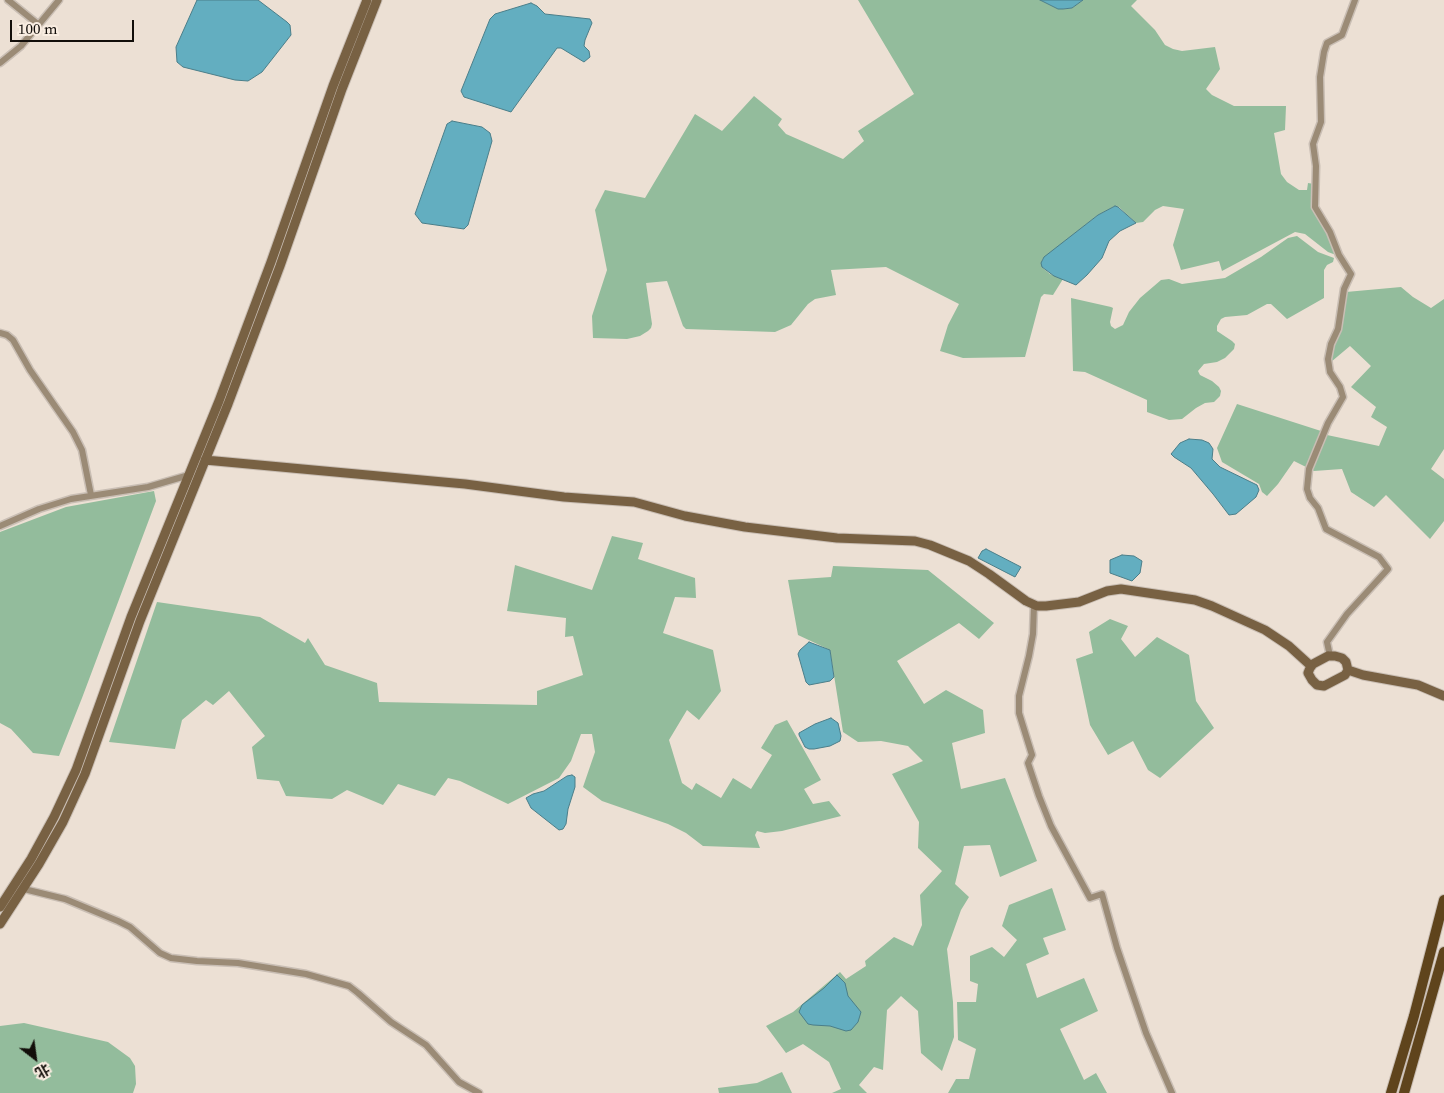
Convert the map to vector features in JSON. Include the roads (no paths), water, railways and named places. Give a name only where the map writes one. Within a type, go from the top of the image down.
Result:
[{"type":"main road","points":[[0,907],[36,851],[76,770],[131,617],[219,401],[366,0]]},
{"type":"main road","points":[[0,924],[24,889],[63,822],[85,774],[140,621],[280,266],[342,90],[377,0]]},
{"type":"main road","points":[[205,460],[465,484],[564,497],[634,502],[685,516],[745,527],[836,538],[915,541],[969,561],[1034,605],[1046,606],[1079,602],[1107,591],[1122,588],[1195,600],[1265,630],[1289,646],[1311,666]]},
{"type":"main road","points":[[1330,656],[1342,658],[1346,662],[1348,670],[1345,675],[1324,686],[1320,686],[1314,683],[1308,673],[1311,666],[1330,656]]},
{"type":"main road","points":[[1348,670],[1363,675],[1418,686],[1444,696]]},
{"type":"main road","points":[[1391,1093],[1444,900]]},
{"type":"main road","points":[[1404,1093],[1444,952]]},
{"type":"street","points":[[8,0],[39,25]]},
{"type":"street","points":[[0,63],[21,46],[59,0]]},
{"type":"street","points":[[1330,656],[1327,642],[1347,614],[1388,569],[1379,557],[1326,529],[1318,508],[1310,498],[1307,489],[1309,470],[1328,423],[1343,397],[1340,387],[1330,372],[1328,359],[1332,341],[1338,329],[1344,289],[1350,274],[1330,232],[1315,207],[1316,166],[1313,144],[1321,125],[1320,77],[1324,52],[1328,43],[1342,35],[1355,0]]},
{"type":"street","points":[[0,333],[7,335],[13,340],[30,370],[73,432],[82,450],[91,495]]},
{"type":"street","points":[[0,526],[52,504],[91,495],[148,487],[189,475]]},
{"type":"street","points":[[1034,605],[1033,634],[1019,696],[1020,713],[1032,755],[1028,763],[1051,826],[1090,898],[1102,894],[1116,948],[1146,1033],[1172,1093]]},
{"type":"street","points":[[24,889],[65,900],[118,921],[130,927],[160,953],[171,958],[198,962],[238,963],[306,974],[349,986],[391,1022],[426,1045],[459,1082],[479,1093]]},
{"type":"water","points":[[197,0],[258,0],[290,25],[291,35],[262,72],[248,81],[235,80],[183,67],[177,62],[176,47]]},
{"type":"water","points":[[1040,0],[1083,0],[1072,8],[1058,9]]},
{"type":"water","points":[[531,3],[545,14],[590,19],[592,23],[584,46],[589,51],[590,57],[584,62],[561,48],[557,48],[511,112],[464,97],[461,91],[490,19],[495,14]]},
{"type":"water","points":[[452,121],[482,127],[490,133],[492,141],[468,225],[464,229],[422,223],[415,214],[447,124]]},
{"type":"water","points":[[1115,206],[1136,223],[1120,231],[1109,241],[1102,258],[1076,285],[1054,276],[1042,267],[1041,263],[1044,257],[1098,215]]},
{"type":"water","points":[[1189,439],[1202,440],[1209,443],[1213,449],[1212,459],[1220,467],[1257,485],[1259,490],[1256,497],[1236,514],[1229,515],[1191,468],[1171,454],[1180,443]]},
{"type":"water","points":[[986,549],[1021,567],[1015,577],[978,558],[982,551]]},
{"type":"water","points":[[1122,555],[1134,556],[1142,561],[1140,573],[1132,581],[1110,573],[1110,560]]},
{"type":"water","points":[[809,642],[830,650],[834,677],[830,681],[809,685],[806,682],[798,654]]},
{"type":"water","points":[[831,718],[838,723],[841,736],[840,741],[830,746],[814,749],[805,747],[799,733]]},
{"type":"water","points":[[572,775],[575,777],[575,787],[568,809],[566,824],[563,829],[559,830],[531,808],[526,798],[544,791],[567,776]]},
{"type":"water","points":[[837,975],[845,983],[848,996],[861,1012],[858,1022],[851,1030],[846,1031],[830,1026],[808,1024],[799,1012],[802,1005]]}]
